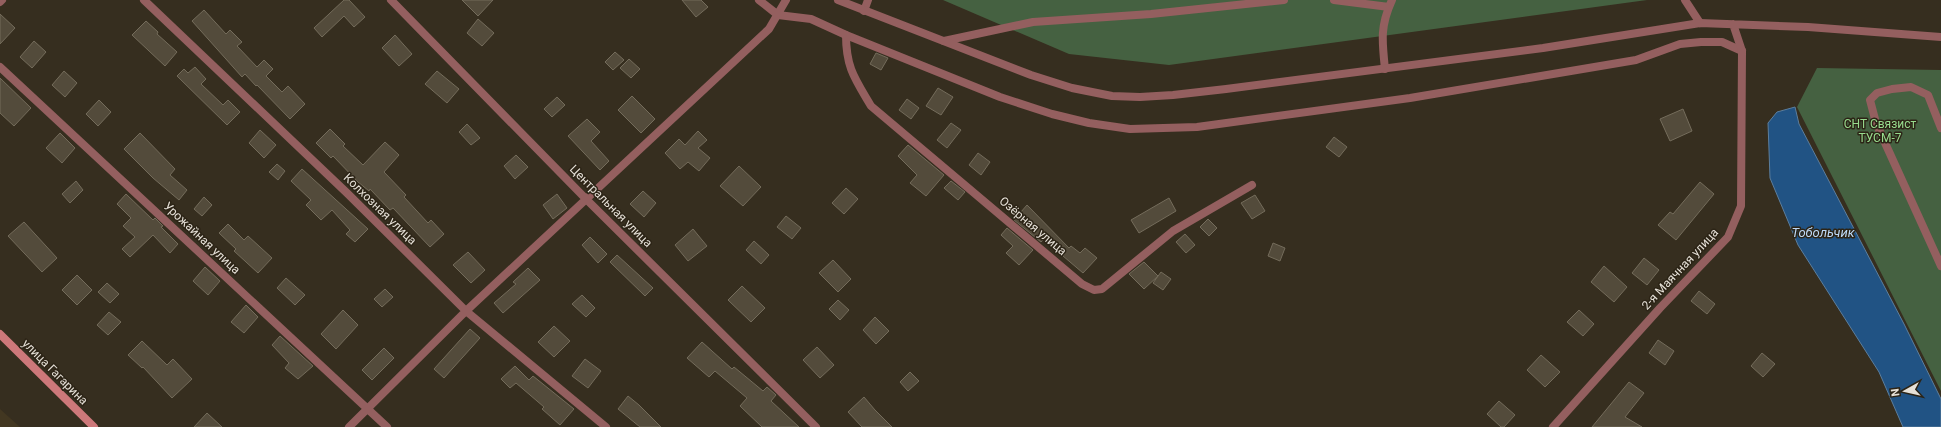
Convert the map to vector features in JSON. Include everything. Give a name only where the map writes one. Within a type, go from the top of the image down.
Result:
[{"type":"main road","name":"улица Гагарина","points":[[0,334],[94,427]]},
{"type":"street","name":"Колхозная улица","points":[[144,0],[347,193],[466,311],[606,427]]},
{"type":"street","name":"Центральная улица","points":[[391,0],[586,199],[816,427]]},
{"type":"street","points":[[759,0],[778,15],[811,19],[846,35],[1000,97],[1052,114],[1089,123],[1130,129],[1197,127],[1410,98],[1636,60],[1680,44],[1722,42],[1742,51]]},
{"type":"street","points":[[349,427],[466,311],[769,28],[786,0]]},
{"type":"street","points":[[838,0],[1031,75],[1072,88],[1112,96],[1140,97],[1173,95],[1385,69],[1543,48],[1700,23],[1808,27],[1941,37]]},
{"type":"street","points":[[864,11],[868,0]]},
{"type":"street","points":[[944,41],[1033,22],[1151,14],[1284,0]]},
{"type":"street","points":[[1334,0],[1390,4],[1383,22],[1382,38],[1385,69]]},
{"type":"street","points":[[1685,0],[1700,23]]},
{"type":"street","name":"2-я Маячная улица","points":[[1553,427],[1655,313],[1728,237],[1741,206],[1742,51],[1732,24]]},
{"type":"street","name":"Озёрная улица","points":[[846,35],[846,54],[852,75],[871,106],[1082,284],[1094,290],[1102,289],[1173,231],[1252,185]]},
{"type":"street","name":"Урожайная улица","points":[[0,67],[388,427]]},
{"type":"street","points":[[1941,128],[1928,96],[1911,87],[1892,89],[1877,93],[1870,100],[1876,124],[1941,266]]},
{"type":"shaded area","points":[[0,409],[20,427],[0,427]]},
{"type":"green space","points":[[943,0],[1647,0],[1169,65],[1069,54]]},
{"type":"green space","name":"СНТ Связист ТУСМ-7","points":[[1817,68],[1941,70],[1941,391],[1797,107]]},
{"type":"water","name":"Тобольчик","points":[[1795,107],[1799,124],[1904,324],[1941,399],[1941,427],[1903,427],[1879,372],[1798,245],[1770,178],[1768,123],[1777,112]]},
{"type":"building","points":[[344,0],[349,0],[365,17],[354,27],[344,16],[322,37],[314,28]]},
{"type":"building","points":[[462,0],[493,0],[478,16]]},
{"type":"building","points":[[682,0],[701,0],[708,7],[696,17]]},
{"type":"building","points":[[204,10],[226,34],[230,30],[242,42],[237,46],[257,67],[264,60],[273,69],[266,76],[282,92],[288,86],[305,104],[290,119],[245,74],[242,77],[192,21]]},
{"type":"building","points":[[0,14],[15,28],[0,44]]},
{"type":"building","points":[[478,19],[494,33],[482,46],[467,33]]},
{"type":"building","points":[[146,21],[158,32],[157,34],[177,52],[165,66],[132,35]]},
{"type":"building","points":[[395,35],[412,54],[399,66],[382,48]]},
{"type":"building","points":[[34,41],[46,52],[32,68],[20,57]]},
{"type":"building","points":[[615,52],[624,60],[613,70],[605,62]]},
{"type":"building","points":[[876,53],[888,58],[881,70],[870,64]]},
{"type":"building","points":[[629,59],[640,69],[631,78],[620,68]]},
{"type":"building","points":[[195,67],[206,79],[201,84],[223,105],[228,100],[240,112],[227,125],[177,76],[184,69],[188,73]]},
{"type":"building","points":[[64,71],[77,83],[65,97],[52,85]]},
{"type":"building","points":[[437,71],[459,89],[447,103],[425,84]]},
{"type":"building","points":[[0,78],[31,108],[14,126],[0,113]]},
{"type":"building","points":[[938,88],[953,97],[941,115],[926,106]]},
{"type":"building","points":[[632,96],[655,119],[641,133],[618,110]]},
{"type":"building","points":[[557,97],[565,105],[552,117],[544,109]]},
{"type":"building","points":[[907,99],[919,108],[911,119],[899,110]]},
{"type":"building","points":[[99,100],[111,112],[98,126],[86,114]]},
{"type":"building","points":[[1683,109],[1692,131],[1670,141],[1660,119]]},
{"type":"building","points":[[587,119],[600,132],[591,141],[609,161],[600,170],[568,136]]},
{"type":"building","points":[[951,123],[961,130],[947,148],[937,140]]},
{"type":"building","points":[[467,124],[480,138],[471,145],[459,132]]},
{"type":"building","points":[[330,129],[345,144],[343,146],[363,165],[385,142],[399,155],[384,172],[406,195],[404,197],[428,223],[431,220],[444,234],[430,247],[393,208],[390,210],[370,189],[369,191],[358,182],[333,156],[331,158],[316,143]]},
{"type":"building","points":[[260,130],[276,145],[264,158],[249,143]]},
{"type":"building","points":[[698,131],[707,140],[698,148],[710,158],[699,171],[688,162],[680,169],[665,153],[679,139],[685,145]]},
{"type":"building","points":[[60,133],[75,148],[62,163],[46,148]]},
{"type":"building","points":[[140,133],[175,169],[170,175],[187,190],[179,200],[153,178],[124,149]]},
{"type":"building","points":[[1334,137],[1347,147],[1339,157],[1326,147]]},
{"type":"building","points":[[908,145],[944,175],[926,196],[910,183],[917,175],[898,156]]},
{"type":"building","points":[[978,153],[990,162],[981,175],[969,165]]},
{"type":"building","points":[[516,155],[528,167],[515,179],[504,166]]},
{"type":"building","points":[[277,164],[285,171],[278,180],[269,172]]},
{"type":"building","points":[[739,166],[761,187],[743,206],[720,186]]},
{"type":"building","points":[[302,169],[368,229],[355,242],[346,234],[350,230],[332,210],[321,220],[306,205],[311,200],[291,181]]},
{"type":"building","points":[[76,181],[83,190],[70,203],[62,194]]},
{"type":"building","points":[[951,181],[965,192],[958,200],[944,188]]},
{"type":"building","points":[[1700,182],[1714,194],[1676,240],[1658,225],[1670,212],[1673,214]]},
{"type":"building","points":[[846,188],[858,199],[844,214],[832,203]]},
{"type":"building","points":[[643,191],[656,203],[644,217],[630,204]]},
{"type":"building","points":[[126,194],[153,220],[155,218],[163,226],[161,227],[178,244],[170,253],[153,235],[130,257],[122,249],[135,237],[123,226],[131,218],[117,204]]},
{"type":"building","points":[[557,194],[567,208],[553,219],[543,205]]},
{"type":"building","points":[[1255,195],[1265,211],[1252,219],[1241,203]]},
{"type":"building","points":[[204,197],[212,205],[202,216],[194,209]]},
{"type":"building","points":[[1169,198],[1176,211],[1139,233],[1131,220]]},
{"type":"building","points":[[1027,205],[1069,248],[1071,246],[1080,253],[1085,248],[1097,258],[1083,273],[1045,238],[1041,242],[1014,220]]},
{"type":"building","points":[[786,216],[801,228],[792,239],[777,227]]},
{"type":"building","points":[[1208,219],[1217,228],[1209,236],[1200,227]]},
{"type":"building","points":[[24,222],[57,258],[42,272],[8,236]]},
{"type":"building","points":[[228,224],[244,240],[248,236],[272,258],[258,273],[234,251],[236,249],[219,233]]},
{"type":"building","points":[[1007,228],[1033,250],[1019,265],[1006,253],[1013,246],[1001,235]]},
{"type":"building","points":[[693,229],[707,246],[688,261],[675,245]]},
{"type":"building","points":[[1185,234],[1195,245],[1186,253],[1176,242]]},
{"type":"building","points":[[590,237],[607,254],[598,263],[582,245]]},
{"type":"building","points":[[754,241],[769,255],[761,264],[746,250]]},
{"type":"building","points":[[1273,243],[1285,248],[1280,261],[1268,256]]},
{"type":"building","points":[[468,252],[485,270],[471,283],[453,265]]},
{"type":"building","points":[[617,255],[653,288],[645,296],[610,262]]},
{"type":"building","points":[[1644,258],[1659,270],[1647,285],[1632,273]]},
{"type":"building","points":[[833,260],[851,279],[838,292],[819,273]]},
{"type":"building","points":[[1144,262],[1158,276],[1144,289],[1129,274]]},
{"type":"building","points":[[1604,266],[1627,287],[1614,302],[1591,282]]},
{"type":"building","points":[[205,267],[220,281],[208,295],[193,281]]},
{"type":"building","points":[[528,268],[540,280],[503,313],[494,303],[516,284],[513,282]]},
{"type":"building","points":[[1161,272],[1171,279],[1163,290],[1153,283]]},
{"type":"building","points":[[77,275],[92,290],[77,305],[62,290]]},
{"type":"building","points":[[286,278],[305,295],[295,305],[277,288]]},
{"type":"building","points":[[107,283],[119,294],[110,303],[98,292]]},
{"type":"building","points":[[742,286],[765,308],[751,322],[728,300]]},
{"type":"building","points":[[385,289],[393,297],[382,307],[374,299]]},
{"type":"building","points":[[1699,291],[1715,304],[1707,314],[1691,301]]},
{"type":"building","points":[[582,295],[595,308],[586,317],[572,304]]},
{"type":"building","points":[[838,300],[849,310],[840,320],[829,309]]},
{"type":"building","points":[[246,305],[258,317],[244,333],[231,322]]},
{"type":"building","points":[[343,310],[358,325],[336,349],[321,334]]},
{"type":"building","points":[[1579,310],[1594,324],[1583,336],[1567,322]]},
{"type":"building","points":[[109,312],[121,322],[108,335],[97,325]]},
{"type":"building","points":[[875,317],[889,331],[876,344],[863,330]]},
{"type":"building","points":[[554,326],[570,341],[554,357],[538,342]]},
{"type":"building","points":[[470,329],[480,338],[444,378],[434,369]]},
{"type":"building","points":[[280,336],[313,366],[298,379],[285,368],[289,363],[272,345]]},
{"type":"building","points":[[1658,340],[1674,351],[1665,365],[1649,353]]},
{"type":"building","points":[[142,341],[167,365],[173,359],[192,379],[172,398],[143,367],[142,368],[128,355]]},
{"type":"building","points":[[702,342],[732,369],[734,367],[763,391],[767,387],[776,395],[771,401],[799,427],[762,427],[740,406],[747,398],[715,371],[709,377],[687,358]]},
{"type":"building","points":[[817,347],[834,365],[820,378],[803,360]]},
{"type":"building","points":[[384,348],[394,358],[372,380],[362,370]]},
{"type":"building","points":[[1762,353],[1775,364],[1763,377],[1751,366]]},
{"type":"building","points":[[1541,355],[1560,372],[1545,387],[1527,370]]},
{"type":"building","points":[[585,359],[601,371],[588,388],[572,376]]},
{"type":"building","points":[[515,366],[529,380],[533,376],[574,409],[560,425],[542,409],[544,407],[516,383],[510,388],[501,379]]},
{"type":"building","points":[[910,372],[919,381],[908,391],[900,382]]},
{"type":"building","points":[[1629,382],[1644,393],[1625,417],[1642,427],[1592,427]]},
{"type":"building","points":[[628,396],[661,427],[640,427],[618,409]]},
{"type":"building","points":[[864,397],[892,427],[862,427],[848,412]]},
{"type":"building","points":[[1499,401],[1515,415],[1504,427],[1501,427],[1487,414]]},
{"type":"building","points":[[207,413],[222,427],[194,427]]}]
